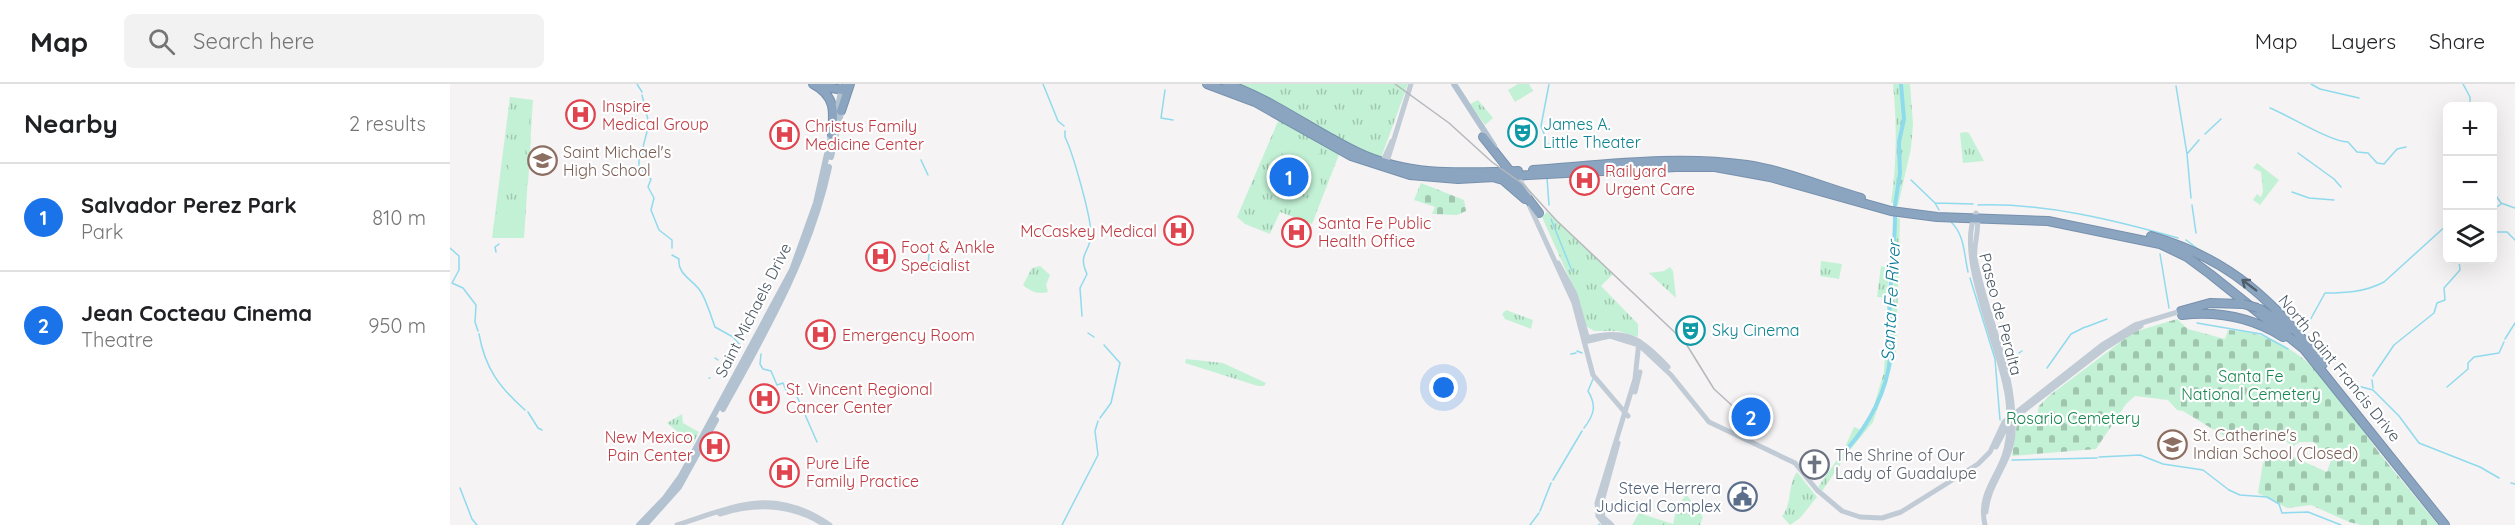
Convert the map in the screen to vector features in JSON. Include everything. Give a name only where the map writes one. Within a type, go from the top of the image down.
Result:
[{"type":"highway","points":[[815,84],[846,85],[841,111]]},
{"type":"highway","points":[[815,84],[826,92],[832,103],[832,135]]},
{"type":"highway","points":[[1208,84],[1255,102],[1351,156],[1432,178],[1503,180],[1527,201]]},
{"type":"highway","points":[[1227,84],[1265,100],[1383,165],[1437,173],[1496,171],[1513,173],[1676,166],[1715,167],[1762,175],[1906,212]]},
{"type":"highway","points":[[1483,137],[1513,173],[1539,213]]},
{"type":"highway","points":[[1486,178],[1553,167],[1674,161],[1728,163],[1775,172],[1906,212]]},
{"type":"highway","points":[[1513,173],[1522,178],[1523,186]]},
{"type":"highway","name":"North Saint Francis Drive","points":[[1906,212],[2052,222],[2179,249],[2313,355],[2451,525]]},
{"type":"highway","name":"North Saint Francis Drive","points":[[1975,216],[2059,218],[2144,235],[2222,266],[2250,284],[2283,315],[2445,525]]},
{"type":"highway","points":[[2182,313],[2210,303],[2243,304],[2258,308],[2281,321],[2313,355]]},
{"type":"highway","points":[[2182,313],[2219,315],[2247,321],[2278,334],[2313,355]]},
{"type":"main road","points":[[1383,165],[1411,84]]},
{"type":"main road","points":[[1452,84],[1483,137]]},
{"type":"main road","points":[[1452,84],[1513,173],[1540,223],[1574,303],[1599,381],[1626,414]]},
{"type":"main road","name":"Saint Michaels Drive","points":[[760,337],[808,229],[846,85]]},
{"type":"main road","name":"Saint Michaels Drive","points":[[639,525],[665,498],[681,476],[791,281],[810,234],[825,185],[841,111]]},
{"type":"main road","points":[[1523,186],[1539,213],[1540,223]]},
{"type":"main road","name":"Paseo de Peralta","points":[[1975,216],[1975,257],[2008,370],[2013,397],[2013,437],[2008,458],[1989,496],[1987,525]]},
{"type":"main road","name":"Paseo de Peralta","points":[[1975,216],[1970,259],[2003,373],[2013,417],[2005,453],[1984,498],[1987,525]]},
{"type":"main road","points":[[1556,261],[1575,294],[1586,340]]},
{"type":"main road","points":[[2013,417],[2024,406],[2118,334],[2148,320],[2182,313]]},
{"type":"main road","points":[[1763,448],[1784,459],[1802,473],[1818,492],[1839,509],[1854,516],[1877,518],[1894,516],[1980,462],[1990,453],[2000,428],[2121,338],[2145,324],[2182,313]]},
{"type":"main road","points":[[1584,326],[1592,332],[1614,332],[1641,344],[1670,369],[1710,420]]},
{"type":"main road","points":[[1586,340],[1614,332]]},
{"type":"main road","points":[[1586,340],[1615,337],[1641,344],[1671,375],[1699,413],[1800,467],[1818,492]]},
{"type":"main road","points":[[1612,525],[1602,514],[1603,498],[1611,461],[1633,387],[1641,344]]},
{"type":"main road","points":[[1614,450],[1616,439],[1639,381],[1641,344]]},
{"type":"main road","name":"Saint Michaels Drive","points":[[645,525],[679,487],[744,366]]},
{"type":"main road","points":[[1619,406],[1627,404],[1633,387]]},
{"type":"main road","points":[[2013,397],[2016,404],[2024,406]]},
{"type":"main road","points":[[1605,525],[1598,516],[1597,506],[1608,478]]},
{"type":"main road","points":[[677,525],[741,503],[767,502],[800,508],[830,525]]},
{"type":"main road","points":[[687,525],[733,510],[765,506],[798,512],[824,525]]},
{"type":"main road","points":[[654,525],[655,515]]},
{"type":"green space","points":[[1231,84],[1408,84],[1381,158],[1340,152],[1312,224],[1280,212],[1270,234],[1245,224],[1237,217],[1279,119]]},
{"type":"green space","points":[[1518,84],[1529,84],[1533,91],[1515,102],[1508,90]]},
{"type":"green space","points":[[1893,84],[1910,84],[1913,124],[1911,148],[1898,206],[1891,202],[1896,143]]},
{"type":"green space","points":[[510,97],[533,100],[524,238],[492,238]]},
{"type":"green space","points":[[1478,100],[1493,118],[1485,125],[1470,104]]},
{"type":"green space","points":[[518,108],[530,109],[529,130],[508,128],[509,114]]},
{"type":"green space","points":[[521,131],[531,137],[528,184],[517,187],[508,184],[505,179],[503,156],[509,136],[513,132]],"holes":[[[520,133],[528,141],[526,177],[521,184],[522,179],[509,179],[510,183],[505,166],[509,138],[512,134]]]},
{"type":"green space","points":[[1286,133],[1321,148],[1313,167],[1279,152]]},
{"type":"green space","points":[[1960,133],[1969,133],[1984,161],[1963,163]]},
{"type":"green space","points":[[509,140],[526,141],[524,178],[508,177]]},
{"type":"green space","points":[[2257,163],[2279,180],[2260,205],[2253,200],[2257,194],[2261,197],[2263,191],[2261,172],[2253,168]]},
{"type":"green space","points":[[1307,169],[1316,173],[1322,184],[1319,198],[1301,190]]},
{"type":"green space","points":[[1421,183],[1464,200],[1466,211],[1457,215],[1432,214],[1435,207],[1414,200]]},
{"type":"green space","points":[[1300,195],[1317,203],[1311,213],[1298,219],[1291,215],[1296,196]]},
{"type":"green space","points":[[502,202],[526,203],[524,232],[493,231],[498,205]]},
{"type":"green space","points":[[1547,212],[1613,274],[1601,286],[1638,324],[1638,337],[1618,331],[1594,331],[1586,326],[1576,293],[1542,217]]},
{"type":"green space","points":[[1893,216],[1900,219],[1896,353],[1873,422],[1850,450],[1845,447],[1854,427],[1861,430],[1872,412],[1884,372],[1888,290],[1894,258]]},
{"type":"green space","points":[[1821,261],[1842,264],[1839,279],[1820,276]]},
{"type":"green space","points":[[1040,266],[1050,275],[1046,285],[1048,292],[1034,292],[1023,285],[1032,268]]},
{"type":"green space","points":[[1881,266],[1890,268],[1886,298],[1877,297]]},
{"type":"green space","points":[[1670,267],[1673,271],[1676,298],[1649,273],[1664,271]]},
{"type":"green space","points":[[1506,310],[1533,320],[1531,329],[1505,319],[1502,314]]},
{"type":"green space","name":"Santa Fe National Cemetery","points":[[2177,319],[2188,329],[2225,339],[2228,330],[2255,334],[2279,343],[2300,356],[2334,391],[2380,454],[2438,525],[2361,525],[2311,505],[2287,508],[2258,493],[2263,463],[2275,453],[2291,456],[2327,472],[2331,460],[2321,453],[2314,442],[2300,442],[2293,446],[2285,441],[2245,435],[2239,439],[2224,436],[2183,411],[2177,410],[2168,400],[2135,396],[2126,404],[2096,449],[2012,456],[2017,423],[2037,414],[2039,406],[2049,396],[2134,332]]},
{"type":"green space","points":[[1186,359],[1223,363],[1266,383],[1264,386],[1258,386],[1185,363]]},
{"type":"green space","points":[[682,414],[683,423],[699,432],[693,444],[667,423]]},
{"type":"green space","points":[[1844,450],[1848,453],[1822,491],[1818,487]]},
{"type":"green space","points":[[1797,472],[1817,497],[1800,518],[1790,525],[1782,516],[1788,505],[1792,483]]},
{"type":"green space","points":[[1686,494],[1703,517],[1700,525],[1632,525],[1639,513],[1673,524],[1676,511],[1670,508],[1673,501],[1679,505]]},
{"type":"waterway","points":[[637,84],[642,92]]},
{"type":"waterway","points":[[1043,84],[1058,121],[1064,126]]},
{"type":"waterway","points":[[1548,144],[1541,126],[1549,84]]},
{"type":"waterway","name":"Santa Fe River","points":[[1899,142],[1904,119],[1901,84]]},
{"type":"waterway","points":[[2311,84],[2320,89],[2359,98]]},
{"type":"waterway","points":[[2463,84],[2470,97],[2470,102]]},
{"type":"waterway","points":[[2176,86],[2187,154]]},
{"type":"waterway","points":[[1165,90],[1161,118],[1173,120]]},
{"type":"waterway","points":[[642,95],[649,124],[643,147],[646,149],[639,160],[639,167],[651,179],[648,187],[654,198],[651,210],[659,230],[672,240],[672,248]]},
{"type":"waterway","points":[[2270,108],[2321,133],[2348,142],[2357,152],[2368,153],[2377,163],[2384,164],[2397,149],[2406,147]]},
{"type":"waterway","points":[[2205,134],[2221,119]]},
{"type":"waterway","points":[[1065,131],[1085,200],[1091,234],[1083,261],[1087,274],[1080,288],[1082,316]]},
{"type":"waterway","points":[[2191,198],[2187,154],[2199,140]]},
{"type":"waterway","name":"Santa Fe River","points":[[1895,205],[1900,173],[1899,143]]},
{"type":"waterway","points":[[2298,153],[2334,179],[2341,187]]},
{"type":"waterway","points":[[921,160],[928,175]]},
{"type":"waterway","points":[[1547,178],[1549,205]]},
{"type":"waterway","points":[[1911,180],[1935,203],[1973,204]]},
{"type":"waterway","points":[[2292,192],[2309,198],[2334,200]]},
{"type":"waterway","points":[[2497,197],[2501,203],[2515,208]]},
{"type":"waterway","points":[[1935,203],[1939,210]]},
{"type":"waterway","points":[[2497,207],[2501,204]]},
{"type":"waterway","points":[[1978,205],[2029,207],[2080,214],[2178,238]]},
{"type":"waterway","points":[[2192,205],[2196,233]]},
{"type":"waterway","name":"Santa Fe River","points":[[1848,448],[1876,406],[1888,370],[1895,215]]},
{"type":"waterway","points":[[1551,219],[1572,271]]},
{"type":"waterway","points":[[1950,221],[1959,232],[1968,272]]},
{"type":"waterway","points":[[2309,322],[2325,293],[2355,291],[2384,282],[2443,229]]},
{"type":"waterway","points":[[2497,232],[2507,232],[2515,240]]},
{"type":"waterway","points":[[2186,240],[2202,252]]},
{"type":"waterway","points":[[496,252],[495,247],[499,244]]},
{"type":"waterway","points":[[450,248],[459,256],[459,270],[452,283],[463,288],[476,305],[475,322],[478,331]]},
{"type":"waterway","points":[[929,254],[928,264],[935,268]]},
{"type":"waterway","points":[[2160,254],[2169,308]]},
{"type":"waterway","points":[[672,255],[679,259],[683,273],[701,292],[715,327],[733,337],[741,346]]},
{"type":"waterway","points":[[2373,376],[2394,345],[2434,313],[2437,303],[2445,300],[2444,288],[2460,270],[2459,264]]},
{"type":"waterway","points":[[2239,274],[2248,280]]},
{"type":"waterway","points":[[1970,278],[1995,359],[2000,420]]},
{"type":"waterway","points":[[2252,283],[2287,314]]},
{"type":"waterway","points":[[2086,327],[2107,319]]},
{"type":"waterway","points":[[2197,323],[2261,334],[2288,349]]},
{"type":"waterway","points":[[2505,339],[2515,323]]},
{"type":"waterway","points":[[2047,368],[2071,334],[2085,327]]},
{"type":"waterway","points":[[1088,333],[1094,337]]},
{"type":"waterway","points":[[479,334],[485,357],[494,376],[525,410]]},
{"type":"waterway","points":[[2447,387],[2468,369],[2468,363],[2474,357],[2499,353],[2504,342]]},
{"type":"waterway","points":[[1100,418],[1111,403],[1120,363],[1104,345]]},
{"type":"waterway","points":[[1577,351],[1582,353]]},
{"type":"waterway","points":[[1571,354],[1576,353]]},
{"type":"waterway","points":[[761,354],[760,364],[763,369],[771,371],[777,385],[783,383],[786,390],[796,394],[817,442]]},
{"type":"waterway","points":[[1584,428],[1593,410],[1593,401],[1588,391],[1593,379]]},
{"type":"waterway","points":[[2372,380],[2373,388]]},
{"type":"waterway","points":[[2347,383],[2373,390],[2399,416],[2419,443],[2480,467],[2499,478]]},
{"type":"waterway","points":[[528,412],[538,428],[542,430]]},
{"type":"waterway","points":[[1062,525],[1098,455],[1095,431],[1098,421]]},
{"type":"waterway","points":[[1553,480],[1582,431]]},
{"type":"waterway","points":[[2099,457],[2140,455],[2163,464],[2203,470],[2229,490],[2240,495],[2267,497],[2279,504],[2282,513],[2308,512],[2341,525]]},
{"type":"waterway","points":[[2012,460],[2097,458]]},
{"type":"waterway","points":[[1540,511],[1551,483]]},
{"type":"waterway","points":[[2511,483],[2515,484]]},
{"type":"waterway","points":[[460,488],[472,519],[477,525]]},
{"type":"waterway","points":[[1530,525],[1539,513]]},
{"type":"railway","points":[[1395,84],[1449,123],[1492,162],[1524,185],[1556,220],[1685,342],[1714,389],[1749,421]]},
{"type":"place","name":"Inspire Medical Group","points":[[581,115]]},
{"type":"place","name":"James A. Little Theater","points":[[1522,133]]},
{"type":"place","name":"Christus Family Medicine Center","points":[[784,135]]},
{"type":"place","name":"Saint Michael's High School","points":[[542,161]]},
{"type":"place","name":"Salvador Perez Park","points":[[1289,177]]},
{"type":"place","name":"Railyard Urgent Care","points":[[1584,180]]},
{"type":"place","name":"McCaskey Medical","points":[[1178,231]]},
{"type":"place","name":"Santa Fe Public Health Office","points":[[1297,232]]},
{"type":"place","name":"Foot & Ankle Specialist","points":[[880,256]]},
{"type":"place","name":"Sky Cinema","points":[[1691,330]]},
{"type":"place","name":"Emergency Room","points":[[821,335]]},
{"type":"place","name":"St. Vincent Regional Cancer Center","points":[[765,398]]},
{"type":"place","name":"Jean Cocteau Cinema","points":[[1751,417]]},
{"type":"place","name":"St. Catherine's Indian School (Closed)","points":[[2172,444]]},
{"type":"place","name":"New Mexico Pain Center","points":[[714,446]]},
{"type":"place","name":"The Shrine of Our Lady of Guadalupe","points":[[1814,464]]},
{"type":"place","name":"Pure Life Family Practice","points":[[785,472]]},
{"type":"place","name":"Steve Herrera Judicial Complex","points":[[1742,497]]},
{"type":"park label","name":"Rosario Cemetery","points":[[2073,418]]}]
